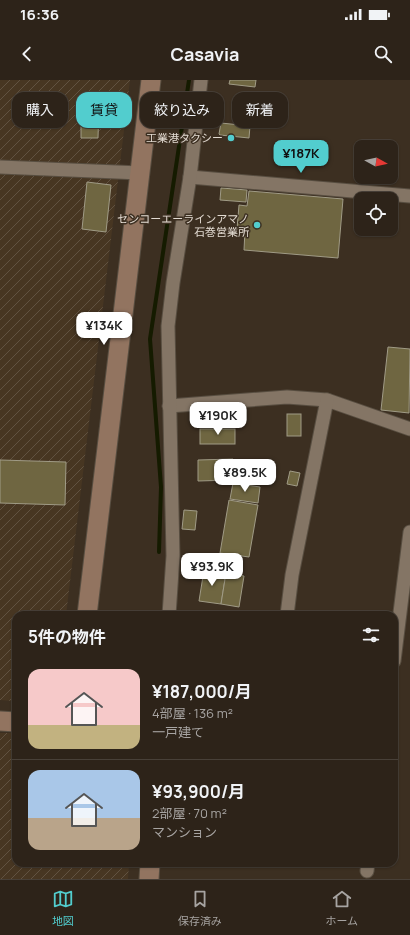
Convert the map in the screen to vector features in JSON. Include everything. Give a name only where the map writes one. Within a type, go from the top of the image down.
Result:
[{"type":"street","points":[[87,611],[151,80]]},
{"type":"street","points":[[169,611],[172,556],[168,326],[172,282],[190,177],[202,80]]},
{"type":"street","points":[[0,167],[140,173]]},
{"type":"street","points":[[190,177],[410,196]]},
{"type":"street","points":[[169,406],[287,397],[327,400],[410,429]]},
{"type":"street","points":[[288,611],[292,575],[327,400]]},
{"type":"street","points":[[398,629],[410,532]]},
{"type":"street","points":[[0,722],[12,722]]},
{"type":"street","points":[[150,867],[150,879]]},
{"type":"shaded area","points":[[0,80],[130,80],[129,92],[76,92],[76,128],[124,128],[66,611],[12,611],[12,701],[0,700]]},
{"type":"shaded area","points":[[0,733],[12,733],[12,867],[129,867],[128,879],[0,879]]},
{"type":"building","points":[[230,80],[256,80],[255,87],[229,84]]},
{"type":"building","points":[[224,123],[232,124],[232,128],[250,128],[249,138],[219,134],[220,128],[224,128]]},
{"type":"building","points":[[81,128],[98,128],[98,138],[81,138]]},
{"type":"building","points":[[87,182],[111,185],[106,232],[82,229]]},
{"type":"building","points":[[221,188],[247,190],[246,202],[220,200]]},
{"type":"building","points":[[249,191],[343,199],[338,258],[244,250],[245,230],[237,229],[239,205],[247,206]]},
{"type":"building","points":[[388,347],[410,349],[409,413],[381,410]]},
{"type":"building","points":[[239,411],[239,426],[201,427],[201,412]]},
{"type":"building","points":[[287,414],[301,414],[301,436],[287,436]]},
{"type":"building","points":[[200,429],[235,429],[235,444],[200,444]]},
{"type":"building","points":[[233,459],[233,480],[198,481],[198,460]]},
{"type":"building","points":[[0,460],[66,462],[65,505],[0,503]]},
{"type":"building","points":[[290,471],[300,473],[297,486],[287,484]]},
{"type":"building","points":[[233,483],[260,487],[258,503],[230,499]]},
{"type":"building","points":[[229,500],[258,505],[249,557],[220,553]]},
{"type":"building","points":[[184,510],[197,511],[195,530],[182,529]]},
{"type":"building","points":[[204,570],[226,573],[221,604],[199,601]]},
{"type":"building","points":[[226,573],[244,576],[239,607],[221,604]]},
{"type":"waterway","points":[[159,552],[161,487],[150,339],[189,80]]},
{"type":"place","name":"工業港タクシー","points":[[231,138]]},
{"type":"place","name":"センコーエーラインアマノ 石巻営業所","points":[[257,225]]}]
